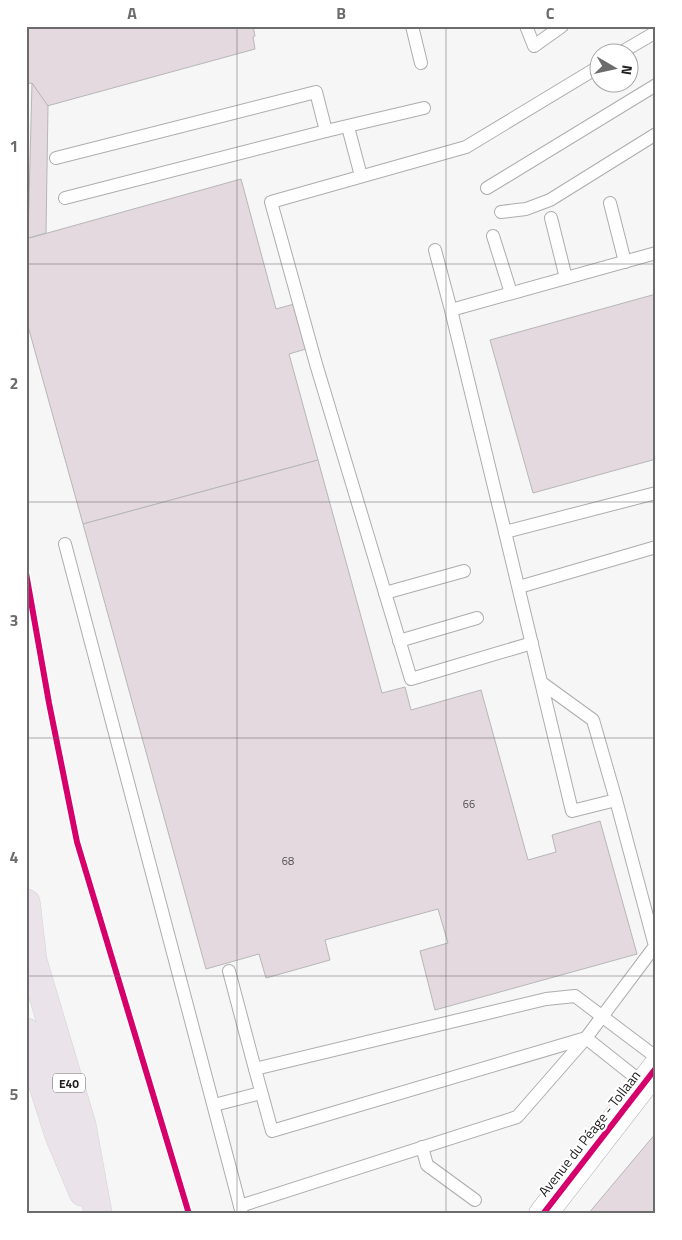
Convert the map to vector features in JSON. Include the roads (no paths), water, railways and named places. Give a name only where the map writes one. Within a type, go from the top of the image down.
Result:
[{"type":"highway","points":[[26,903],[29,946]]},
{"type":"highway","name":"E40","points":[[29,946],[82,1126],[98,1214]]},
{"type":"highway","name":"E40","points":[[26,1032],[59,1135],[92,1214]]},
{"type":"street","name":"Avenue du Péage - Tollaan","points":[[543,1214],[650,1076]]},
{"type":"lane","points":[[412,26],[421,63]]},
{"type":"lane","points":[[526,26],[534,46],[562,26]]},
{"type":"lane","points":[[639,42],[656,32]]},
{"type":"lane","points":[[532,643],[410,679],[316,364],[271,202],[466,147],[590,72]]},
{"type":"lane","points":[[487,188],[656,85]]},
{"type":"lane","points":[[56,158],[316,92],[326,131]]},
{"type":"lane","points":[[65,198],[326,131],[424,108]]},
{"type":"lane","points":[[348,127],[362,176]]},
{"type":"lane","points":[[501,212],[526,209],[550,200],[656,134]]},
{"type":"lane","points":[[610,203],[625,262]]},
{"type":"lane","points":[[551,218],[566,278]]},
{"type":"lane","points":[[493,236],[511,293]]},
{"type":"lane","points":[[435,250],[572,811],[616,800]]},
{"type":"lane","points":[[451,310],[656,253]]},
{"type":"lane","points":[[505,532],[656,493]]},
{"type":"lane","points":[[65,544],[241,1210],[422,1147],[517,1117],[586,1038],[655,946],[616,800],[592,720],[542,683]]},
{"type":"lane","points":[[518,587],[656,547]]},
{"type":"lane","points":[[385,593],[464,571]]},
{"type":"lane","points":[[399,641],[477,618]]},
{"type":"lane","points":[[229,971],[272,1131],[586,1038],[650,1076]]},
{"type":"lane","points":[[255,1069],[546,1000],[575,996],[656,1057]]},
{"type":"lane","points":[[214,1105],[261,1093]]},
{"type":"lane","points":[[422,1147],[427,1165],[475,1200]]}]
